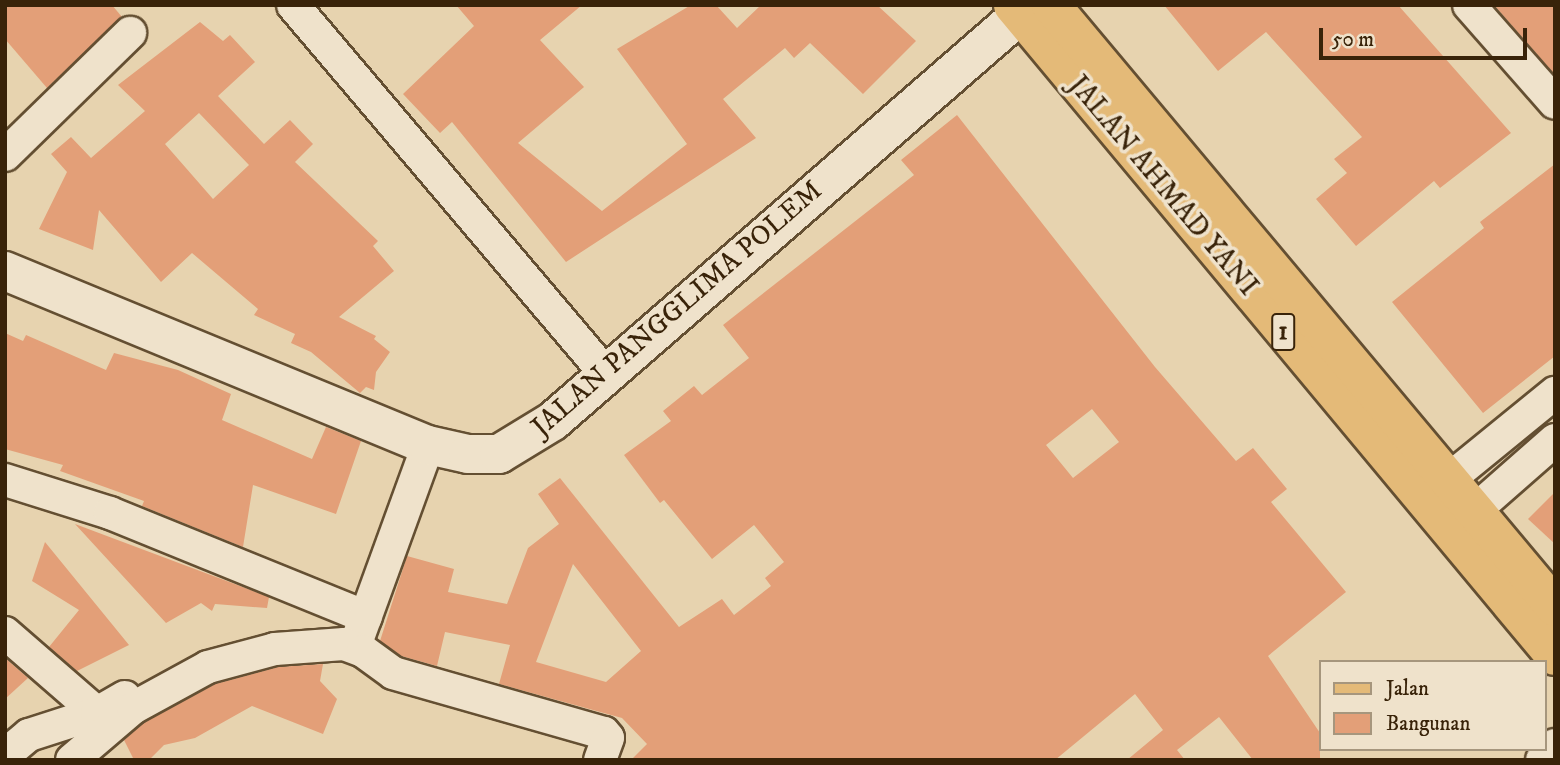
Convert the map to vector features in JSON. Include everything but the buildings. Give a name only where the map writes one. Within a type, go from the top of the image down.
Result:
[{"type":"main road","name":"JALAN AHMAD YANI","points":[[1028,7],[1436,490],[1448,533],[1555,656]]},
{"type":"main road","name":"1","points":[[1436,490],[1478,510],[1555,607]]},
{"type":"street","points":[[293,5],[607,375]]},
{"type":"street","points":[[1469,5],[1555,103]]},
{"type":"street","name":"JALAN PANGGLIMA POLEM","points":[[5,271],[428,445],[468,454],[499,454],[553,421],[1028,7]]},
{"type":"street","points":[[5,155],[130,33]]},
{"type":"street","points":[[1436,490],[1555,393]]},
{"type":"street","points":[[1448,533],[1478,510],[1555,440]]},
{"type":"street","points":[[360,631],[428,445]]},
{"type":"street","points":[[5,480],[110,513],[360,631],[393,673],[604,733],[608,738],[600,760]]},
{"type":"street","points":[[5,755],[29,735],[97,713],[198,654],[242,641],[360,631]]},
{"type":"street","points":[[72,760],[133,708],[208,667],[360,631]]},
{"type":"street","points":[[5,633],[97,713]]},
{"type":"street","points":[[1542,760],[1555,745]]}]
